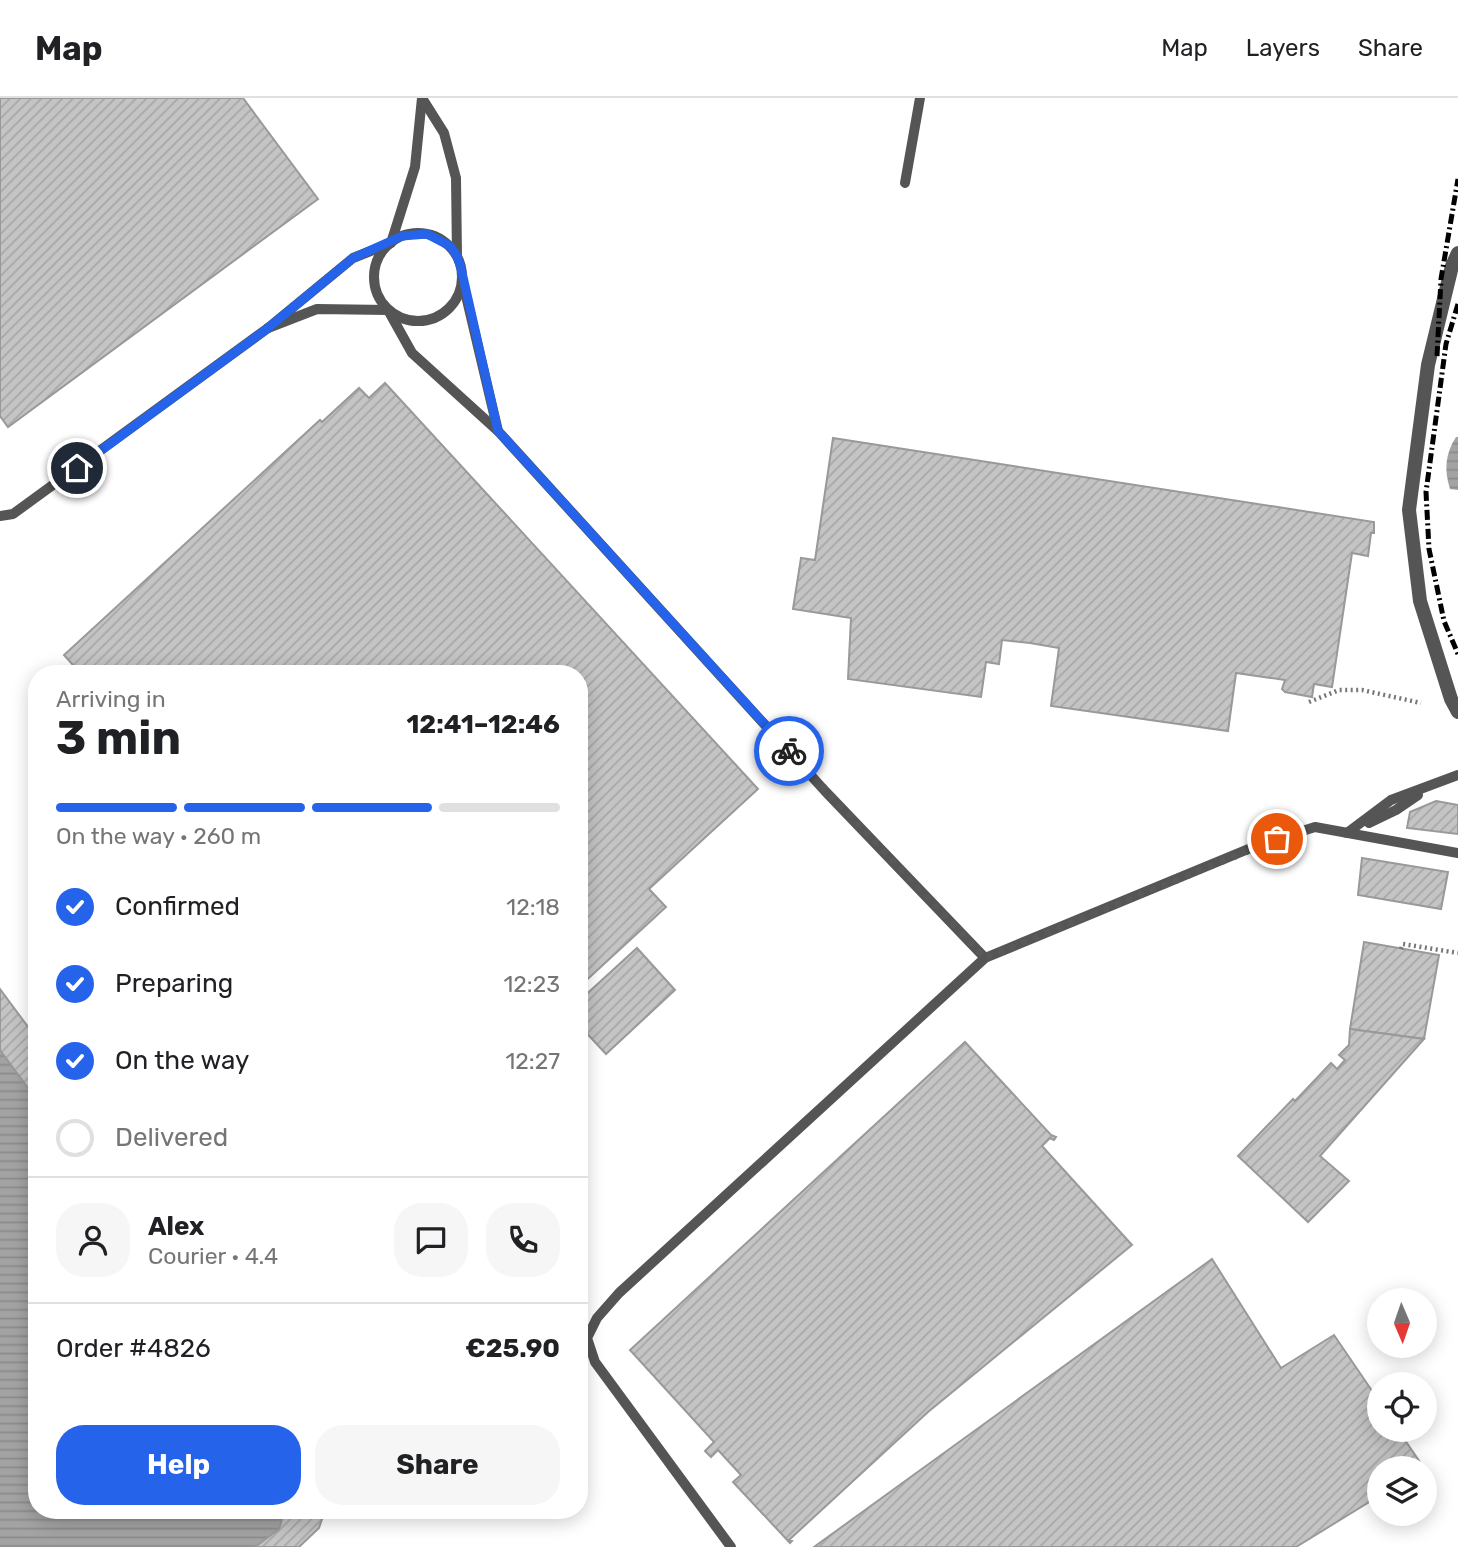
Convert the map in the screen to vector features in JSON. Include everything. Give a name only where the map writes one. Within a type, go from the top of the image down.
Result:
[{"type":"street","points":[[1458,253],[1452,266],[1428,365],[1409,510],[1420,601],[1451,699],[1458,712]]},
{"type":"lane","points":[[422,98],[415,167],[391,243],[380,254],[375,268],[374,283],[379,298],[412,353],[498,431],[825,791],[985,958]]},
{"type":"lane","points":[[422,98],[444,133],[456,178],[457,256],[498,431]]},
{"type":"lane","points":[[905,183],[920,98]]},
{"type":"lane","points":[[0,516],[13,514],[268,328],[353,258],[402,236],[427,234],[450,246],[457,256]]},
{"type":"lane","points":[[268,328],[317,309],[388,310],[400,318],[428,321],[441,316],[452,306],[463,280]]},
{"type":"lane","points":[[1347,833],[1391,800],[1458,775]]},
{"type":"lane","points":[[588,1336],[597,1318],[619,1293],[985,958],[1258,845],[1315,827],[1458,853]]},
{"type":"lane","points":[[588,1341],[595,1362],[731,1547]]},
{"type":"path","points":[[1310,702],[1339,690],[1362,690],[1421,703]]},
{"type":"path","points":[[1401,949],[1403,944],[1458,953]]},
{"type":"shaded area","points":[[1456,437],[1458,490],[1450,489],[1446,469]]},
{"type":"shaded area","points":[[0,1050],[28,1088],[28,1519],[282,1519],[279,1529],[255,1547],[0,1547]]},
{"type":"building","points":[[0,98],[243,98],[318,199],[8,427],[0,416]]},
{"type":"building","points":[[385,383],[758,789],[649,889],[666,907],[588,979],[588,665],[73,665],[64,655],[320,420],[322,422],[359,388],[369,398]]},
{"type":"building","points":[[833,438],[1374,522],[1368,556],[1352,553],[1332,687],[1314,684],[1312,697],[1285,692],[1282,689],[1285,680],[1236,673],[1228,731],[1051,706],[1059,648],[1030,643],[1002,640],[999,664],[986,662],[981,697],[848,679],[851,618],[793,609],[801,558],[815,560]]},
{"type":"building","points":[[1436,801],[1458,805],[1458,834],[1407,828],[1410,812]]},
{"type":"building","points":[[1362,858],[1448,872],[1441,909],[1358,895]]},
{"type":"building","points":[[1364,942],[1439,955],[1424,1039],[1350,1029]]},
{"type":"building","points":[[637,948],[675,990],[606,1054],[588,1035],[588,993]]},
{"type":"building","points":[[0,989],[28,1027],[28,1088],[0,1050]]},
{"type":"building","points":[[1350,1029],[1424,1039],[1320,1156],[1349,1181],[1308,1222],[1238,1156],[1331,1063],[1337,1069],[1345,1060],[1339,1055],[1349,1045]]},
{"type":"building","points":[[965,1042],[1051,1135],[1056,1137],[1054,1140],[1050,1138],[1042,1146],[1132,1245],[928,1412],[789,1540],[792,1541],[790,1543],[733,1482],[741,1475],[718,1450],[711,1457],[705,1451],[714,1442],[630,1350]]},
{"type":"building","points":[[1212,1259],[1281,1368],[1334,1335],[1367,1383],[1367,1442],[1406,1442],[1416,1456],[1367,1456],[1367,1503],[1296,1547],[814,1547]]},
{"type":"building","points":[[282,1519],[322,1519],[319,1528],[299,1547],[255,1547],[279,1529]]},
{"type":"railway","points":[[1437,356],[1441,279],[1458,179]]},
{"type":"railway","points":[[1458,304],[1446,344],[1426,492],[1429,549],[1444,621],[1458,654]]},
{"type":"way so far","points":[[789,751],[985,958],[1277,839]]},
{"type":"route","points":[[77,468],[268,328],[353,258],[402,236],[427,234],[450,246],[457,256],[498,431],[789,751]]}]
